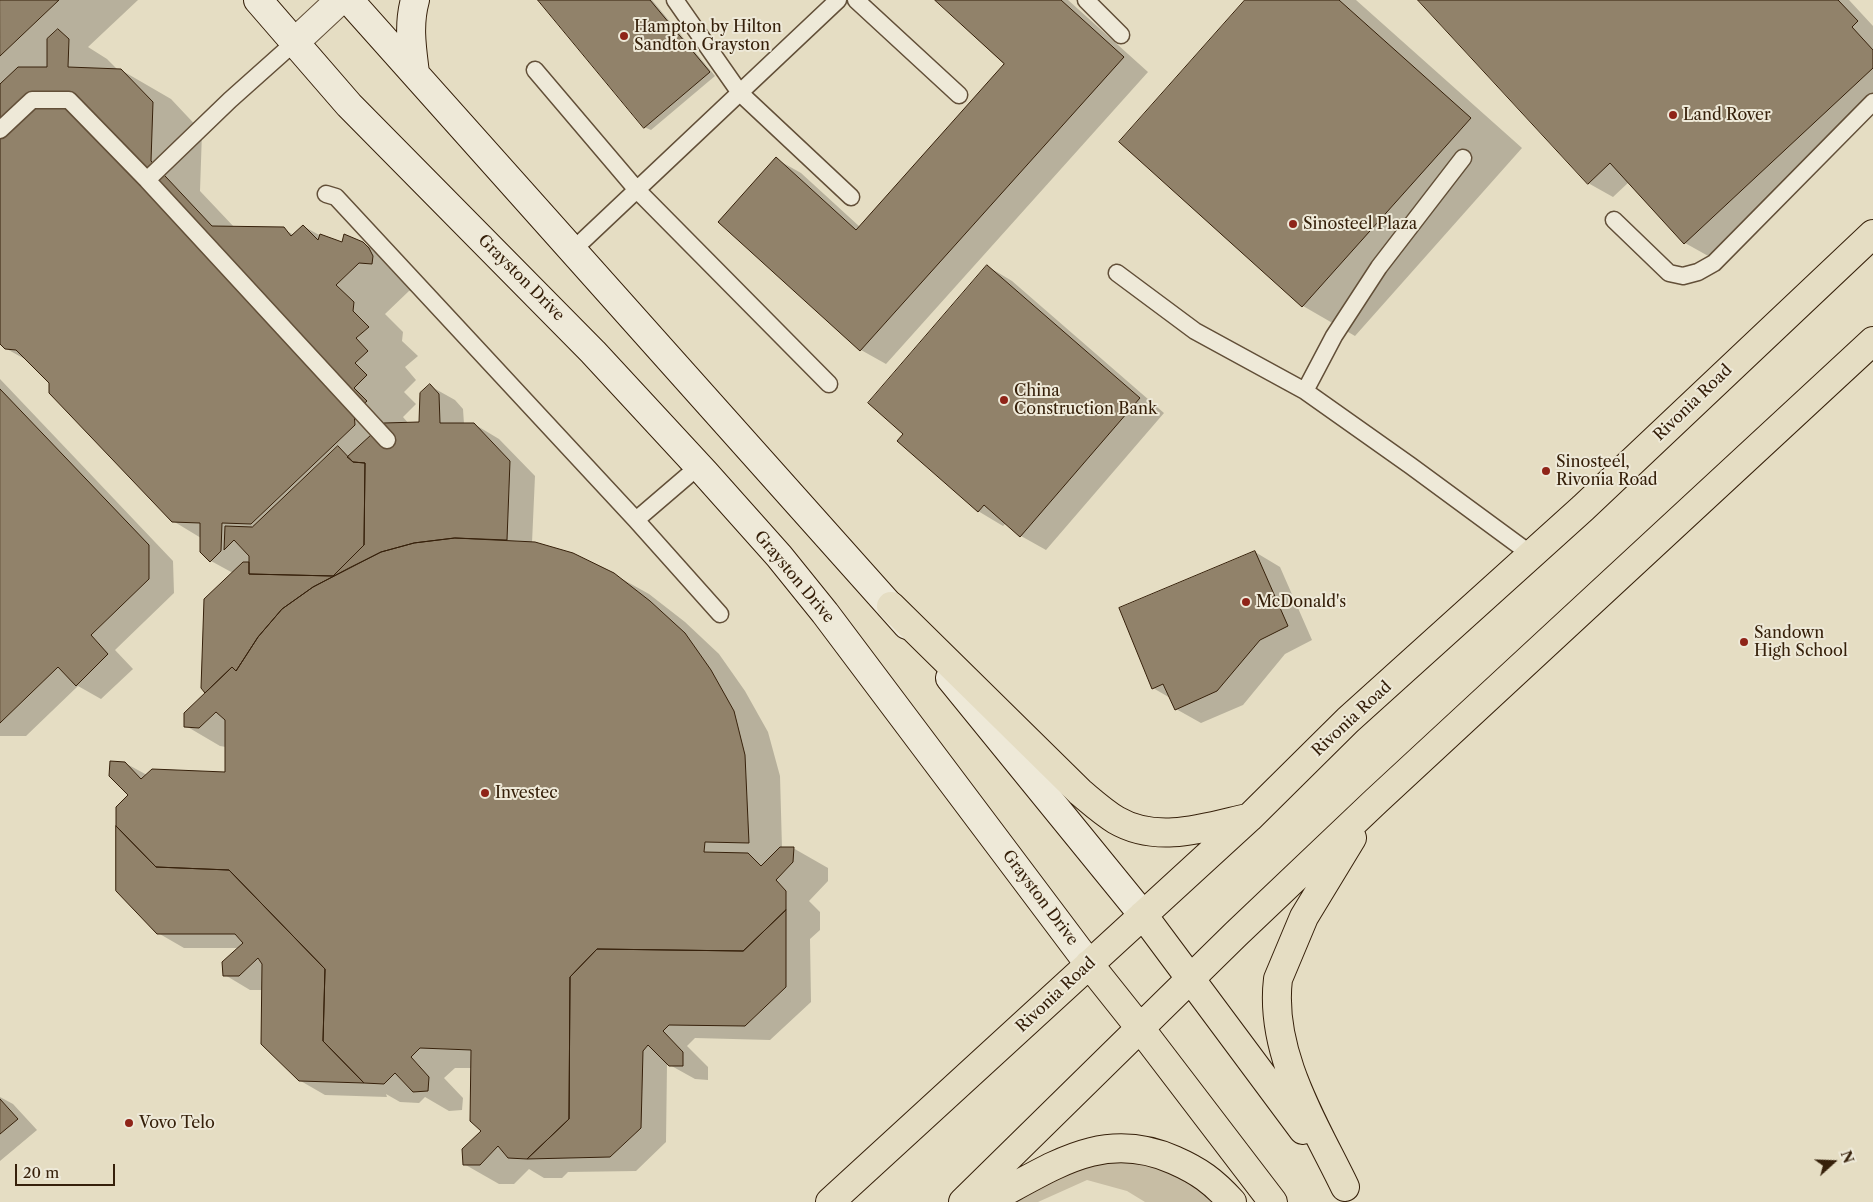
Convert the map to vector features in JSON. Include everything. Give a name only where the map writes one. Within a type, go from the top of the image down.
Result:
[{"type":"main road","name":"Grayston Drive","points":[[258,0],[349,105],[593,352],[699,466],[779,556],[826,613],[1089,964],[1273,1202]]},
{"type":"main road","points":[[295,42],[340,0]]},
{"type":"main road","points":[[349,0],[891,606],[1143,915],[1351,1195]]},
{"type":"main road","points":[[415,0],[410,38],[415,73]]},
{"type":"main road","name":"Rivonia Road","points":[[830,1202],[1249,818],[1348,720],[1532,555],[1873,234]]},
{"type":"main road","points":[[963,1202],[1190,979],[1376,801],[1873,341]]},
{"type":"main road","points":[[891,606],[1068,781],[1117,821],[1143,831],[1168,833],[1198,830],[1249,818]]},
{"type":"main road","points":[[1351,1195],[1300,1095],[1285,1054],[1279,1033],[1276,990],[1278,980],[1304,917],[1325,880],[1376,801]]},
{"type":"main road","points":[[985,1202],[1040,1171],[1078,1155],[1108,1148],[1130,1147],[1161,1154],[1195,1169],[1211,1180],[1232,1202]]},
{"type":"lane","points":[[674,0],[740,93],[851,197]]},
{"type":"lane","points":[[573,250],[838,0]]},
{"type":"lane","points":[[856,0],[959,95]]},
{"type":"lane","points":[[1086,0],[1121,35]]},
{"type":"lane","points":[[147,180],[230,100],[295,42]]},
{"type":"lane","points":[[535,70],[637,190],[829,384]]},
{"type":"lane","points":[[0,130],[32,100],[69,100],[147,180],[387,440]]},
{"type":"lane","points":[[1614,220],[1669,273],[1683,276],[1698,272],[1714,263],[1873,102]]},
{"type":"lane","points":[[1304,391],[1334,336],[1379,267],[1463,158]]},
{"type":"lane","points":[[326,194],[336,197],[636,520],[720,614]]},
{"type":"lane","points":[[1117,273],[1195,331],[1304,391],[1411,466],[1532,555]]},
{"type":"lane","points":[[636,520],[699,466]]},
{"type":"shaded area","points":[[1104,1142],[1237,1202],[1145,1202],[1127,1191],[1087,1180],[1038,1202],[980,1202]]},
{"type":"building","points":[[0,0],[59,0],[0,56]]},
{"type":"building","name":"Hampton by Hilton Sandton Grayston","points":[[538,0],[650,0],[710,72],[644,128]]},
{"type":"building","points":[[935,0],[1061,0],[1124,57],[860,351],[718,222],[776,157],[856,230],[1004,64]]},
{"type":"building","name":"Sinosteel Plaza","points":[[1245,0],[1339,0],[1471,118],[1302,307],[1119,142]]},
{"type":"building","name":"Land Rover","points":[[1418,0],[1838,0],[1858,21],[1852,27],[1873,50],[1873,68],[1684,244],[1610,163],[1588,184]]},
{"type":"building","points":[[58,29],[69,39],[68,67],[121,69],[153,102],[151,161],[212,226],[284,227],[291,236],[303,225],[318,240],[320,234],[342,242],[344,234],[363,242],[373,256],[372,264],[359,263],[336,285],[354,302],[353,311],[369,327],[356,338],[368,351],[355,363],[367,375],[354,388],[367,401],[354,413],[355,425],[251,524],[222,523],[221,551],[210,562],[200,552],[200,523],[172,522],[49,393],[49,383],[16,350],[5,349],[0,344],[0,84],[18,67],[47,67],[47,39]]},
{"type":"building","name":"China Construction Bank","points":[[987,265],[1140,398],[1020,537],[984,505],[978,512],[897,441],[903,434],[868,403]]},
{"type":"building","points":[[430,384],[439,394],[440,423],[474,423],[510,461],[507,540],[455,538],[414,543],[381,552],[349,568],[313,587],[282,609],[258,637],[236,671],[232,667],[205,693],[201,688],[204,599],[243,562],[249,562],[249,574],[333,576],[364,545],[365,463],[353,462],[347,457],[384,423],[419,422],[420,393]]},
{"type":"building","points":[[0,389],[149,545],[149,579],[91,635],[108,654],[76,686],[58,667],[0,723]]},
{"type":"building","points":[[338,446],[353,462],[365,463],[364,545],[333,576],[249,574],[249,556],[234,540],[224,550],[225,526],[252,527]]},
{"type":"building","points":[[455,538],[535,542],[573,553],[614,573],[650,601],[685,633],[711,670],[734,711],[745,755],[749,843],[705,842],[704,852],[748,853],[761,866],[780,847],[794,847],[793,862],[776,880],[786,891],[786,910],[743,951],[597,949],[570,977],[569,1119],[527,1159],[508,1158],[498,1146],[480,1165],[463,1165],[462,1149],[481,1131],[470,1121],[471,1050],[420,1048],[411,1057],[429,1077],[428,1091],[413,1092],[395,1073],[384,1084],[364,1083],[323,1041],[325,969],[229,870],[156,867],[116,826],[116,807],[128,795],[109,776],[110,761],[125,762],[141,779],[152,769],[225,772],[225,720],[216,712],[199,728],[184,727],[184,713],[232,667],[236,671],[258,637],[282,609],[313,587],[381,552],[414,543]]},
{"type":"building","points":[[1255,551],[1288,626],[1260,640],[1217,691],[1175,710],[1163,684],[1152,689],[1119,608]]},
{"type":"building","points":[[116,826],[156,867],[229,870],[325,969],[323,1041],[364,1083],[299,1081],[261,1044],[262,964],[258,958],[239,976],[223,976],[222,962],[243,943],[235,934],[157,934],[116,891]]},
{"type":"building","points":[[786,910],[786,987],[745,1026],[669,1025],[663,1031],[683,1052],[683,1066],[669,1066],[648,1045],[643,1051],[641,1128],[610,1157],[527,1159],[569,1119],[570,977],[597,949],[743,951]]},
{"type":"building","points":[[0,1099],[18,1119],[0,1134]]},
{"type":"place","name":"Hampton by Hilton Sandton Grayston","points":[[624,36]]},
{"type":"place","name":"Land Rover","points":[[1673,115]]},
{"type":"place","name":"Sinosteel Plaza","points":[[1293,224]]},
{"type":"place","name":"China Construction Bank","points":[[1004,400]]},
{"type":"place","name":"Sinosteel, Rivonia Road","points":[[1546,471]]},
{"type":"place","name":"McDonald's","points":[[1246,602]]},
{"type":"place","name":"Sandown High School","points":[[1744,642]]},
{"type":"place","name":"Investec","points":[[485,793]]},
{"type":"place","name":"Vovo Telo","points":[[129,1123]]}]
